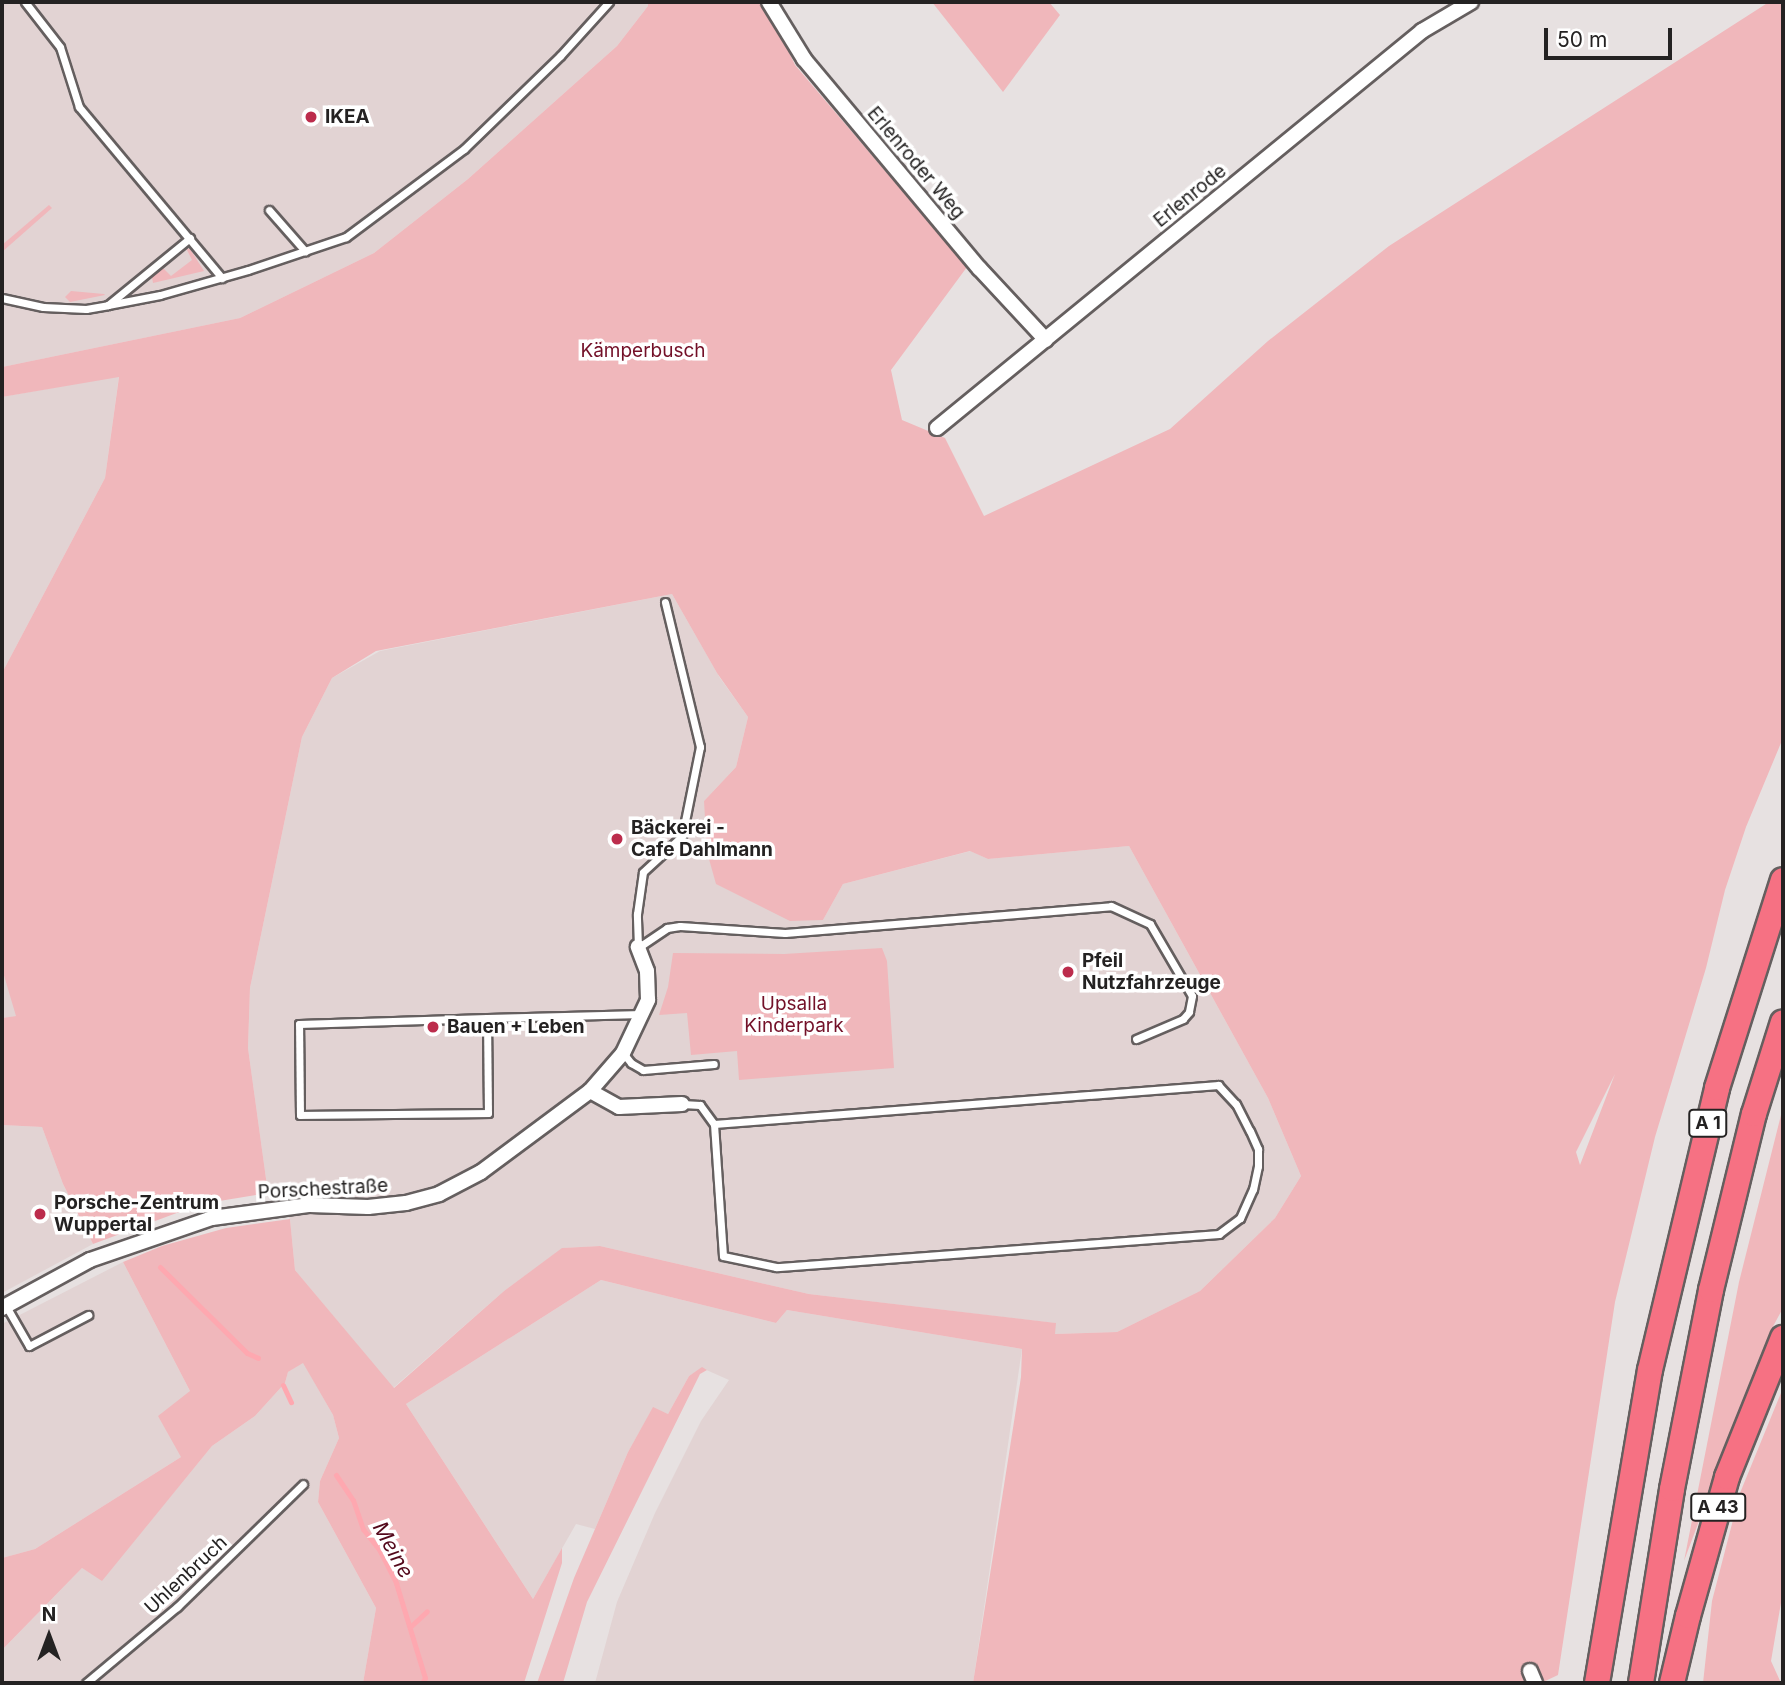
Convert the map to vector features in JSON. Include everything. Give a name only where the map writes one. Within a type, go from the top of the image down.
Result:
[{"type":"highway","name":"A 1","points":[[1597,1682],[1650,1370],[1717,1088],[1783,880]]},
{"type":"highway","name":"A 1","points":[[1641,1683],[1672,1489],[1711,1290],[1754,1114],[1783,1022]]},
{"type":"highway","name":"A 43","points":[[1672,1683],[1727,1477],[1783,1338]]},
{"type":"street","name":"Erlenroder Weg","points":[[769,2],[804,59],[979,268],[1046,340]]},
{"type":"street","name":"Erlenrode","points":[[937,428],[1422,31],[1471,2]]},
{"type":"street","name":"Porschestraße","points":[[4,1307],[90,1260],[212,1218],[310,1205],[368,1207],[406,1203],[439,1194],[481,1172],[590,1091],[623,1053],[648,1000],[647,971],[638,947]]},
{"type":"street","points":[[590,1091],[618,1107],[682,1104]]},
{"type":"lane","points":[[25,2],[60,47],[79,107],[222,278]]},
{"type":"lane","points":[[2,298],[43,307],[86,309],[222,278],[346,237],[464,149],[560,56],[608,2]]},
{"type":"lane","points":[[269,210],[305,251]]},
{"type":"lane","points":[[108,305],[190,238]]},
{"type":"lane","points":[[638,947],[637,915],[643,873],[682,836],[700,747],[666,602]]},
{"type":"lane","points":[[638,947],[667,929],[680,926],[785,933],[1111,906],[1150,924],[1192,996],[1189,1012],[1183,1019],[1136,1039]]},
{"type":"lane","points":[[487,1018],[488,1113],[300,1115],[299,1024],[487,1018],[643,1014]]},
{"type":"lane","points":[[623,1053],[631,1063],[643,1070],[714,1064]]},
{"type":"lane","points":[[682,1104],[700,1105],[715,1124],[723,1256],[776,1267],[1219,1234],[1240,1218],[1253,1189],[1258,1166],[1258,1149],[1250,1131],[1236,1104],[1218,1085],[715,1124]]},
{"type":"lane","points":[[4,1307],[29,1346],[88,1315]]},
{"type":"lane","name":"Uhlenbruch","points":[[86,1683],[177,1607],[303,1484]]},
{"type":"shaded area","points":[[2,2],[648,2],[648,6],[617,46],[468,179],[374,253],[240,318],[2,367]]},
{"type":"shaded area","points":[[119,376],[105,478],[2,673],[2,397]]},
{"type":"shaded area","points":[[672,594],[720,678],[748,717],[736,767],[704,801],[823,920],[843,884],[971,851],[988,859],[1129,846],[1268,1098],[1301,1176],[1275,1218],[1200,1291],[1117,1332],[1055,1334],[1055,1323],[809,1294],[600,1246],[563,1248],[504,1291],[393,1388],[295,1270],[290,1219],[268,1193],[248,1048],[250,988],[302,737],[332,678],[380,651]]},
{"type":"shaded area","points":[[2,969],[17,1016],[2,1018]]},
{"type":"shaded area","name":"Porsche-Zentrum Wuppertal","points":[[2,1125],[42,1127],[63,1184],[93,1244],[2,1293]]},
{"type":"shaded area","points":[[123,1262],[190,1391],[181,1457],[35,1549],[2,1558],[2,1324]]},
{"type":"shaded area","points":[[601,1280],[776,1323],[787,1310],[1022,1349],[973,1683],[595,1683],[617,1602],[655,1513],[701,1421],[729,1380],[702,1368],[689,1376],[668,1414],[653,1408],[628,1452],[595,1529],[576,1524],[533,1599],[406,1404]]},
{"type":"shaded area","points":[[303,1362],[333,1415],[339,1438],[320,1481],[318,1502],[376,1608],[363,1683],[2,1683],[2,1650],[82,1568],[102,1580],[212,1446],[255,1416],[285,1383],[288,1372]]},
{"type":"green space","name":"Kämperbusch","points":[[648,2],[765,2],[795,65],[967,267],[891,370],[902,420],[945,438],[984,516],[1170,429],[1268,341],[1389,246],[1769,2],[1783,2],[1783,738],[1746,827],[1725,890],[1706,968],[1655,1137],[1615,1302],[1558,1675],[1541,1683],[973,1683],[1021,1377],[1022,1349],[787,1310],[776,1323],[601,1280],[406,1404],[533,1599],[562,1548],[562,1563],[524,1683],[363,1683],[376,1608],[318,1502],[320,1481],[339,1438],[333,1415],[303,1363],[288,1372],[285,1383],[255,1416],[212,1446],[102,1581],[82,1568],[2,1650],[2,1558],[35,1549],[181,1457],[158,1416],[190,1391],[123,1262],[162,1246],[226,1228],[290,1219],[295,1270],[394,1388],[504,1291],[562,1248],[600,1246],[809,1294],[1056,1323],[1055,1334],[1117,1332],[1200,1291],[1275,1218],[1301,1176],[1268,1098],[1129,846],[988,859],[970,851],[843,884],[823,920],[790,921],[716,884],[707,852],[704,801],[736,767],[748,717],[717,673],[672,594],[376,651],[332,678],[302,737],[250,988],[248,1048],[268,1193],[201,1204],[93,1244],[63,1184],[42,1127],[2,1125],[2,1018],[16,1016],[2,969],[2,673],[105,478],[119,377],[2,397],[2,367],[240,318],[374,253],[468,179],[617,46],[648,6]],"holes":[[[1615,1074],[1580,1165],[1576,1152]]]},
{"type":"green space","points":[[932,2],[1049,2],[1060,15],[1003,92]]},
{"type":"green space","points":[[49,205],[52,208],[2,252],[2,245]]},
{"type":"green space","points":[[186,248],[190,249],[204,271],[153,283],[152,277],[163,268],[171,276],[192,260]]},
{"type":"green space","points":[[71,291],[105,295],[70,302],[65,297]]},
{"type":"green space","name":"Upsalla Kinderpark","points":[[882,948],[887,961],[894,1068],[739,1080],[737,1051],[691,1055],[687,1013],[659,1015],[668,987],[673,953],[784,954]]},
{"type":"green space","points":[[1783,1107],[1783,1308],[1770,1332],[1684,1561],[1739,1282]]},
{"type":"green space","points":[[702,1367],[707,1370],[700,1374],[587,1602],[563,1683],[537,1683],[574,1578],[628,1452],[653,1407],[668,1414],[689,1376]]},
{"type":"green space","points":[[1783,1388],[1783,1591],[1771,1661],[1781,1683],[1703,1683],[1712,1601],[1740,1493]]},
{"type":"waterway","name":"Meine","points":[[160,1267],[247,1353],[258,1358]]},
{"type":"waterway","name":"Meine","points":[[283,1385],[291,1402]]},
{"type":"waterway","name":"Meine","points":[[336,1475],[353,1500],[363,1529],[380,1551],[396,1583],[425,1678],[422,1683]]},
{"type":"waterway","points":[[410,1627],[427,1611]]},
{"type":"place","name":"IKEA","points":[[311,117]]},
{"type":"place","name":"Bäckerei - Cafe Dahlmann","points":[[617,839]]},
{"type":"place","name":"Pfeil Nutzfahrzeuge","points":[[1068,972]]},
{"type":"place","name":"Bauen + Leben","points":[[433,1027]]},
{"type":"place","name":"Porsche-Zentrum Wuppertal","points":[[40,1214]]}]
